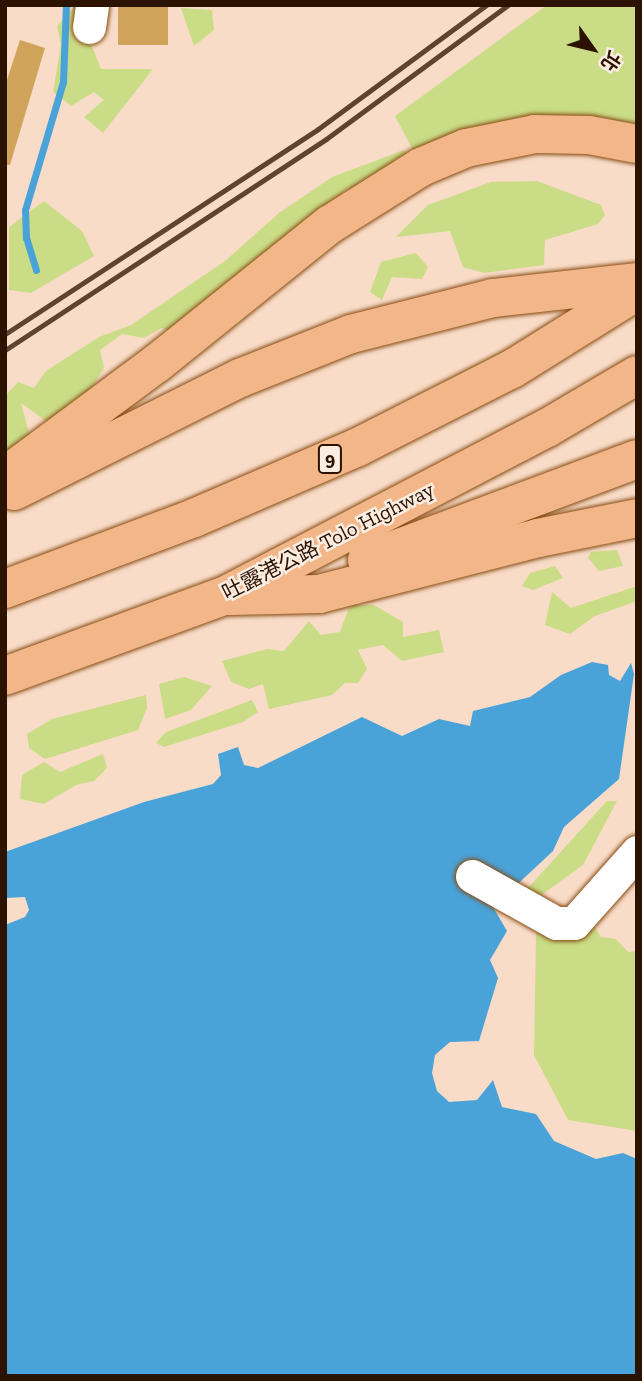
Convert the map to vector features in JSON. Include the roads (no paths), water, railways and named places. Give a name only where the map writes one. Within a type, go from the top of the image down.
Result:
[{"type":"highway","points":[[5,476],[156,364],[330,225],[421,167],[466,148],[535,134],[589,135],[637,144]]},
{"type":"highway","points":[[5,495],[198,398],[302,352],[397,321],[542,291],[637,282]]},
{"type":"highway","name":"9","points":[[5,589],[194,518],[358,447],[512,369],[637,291]]},
{"type":"highway","name":"吐露港公路 Tolo Highway","points":[[5,676],[224,596],[633,381]]},
{"type":"highway","points":[[273,596],[637,459]]},
{"type":"highway","points":[[224,596],[319,594],[538,538],[637,519]]},
{"type":"lane","points":[[472,876],[556,923],[574,923],[637,852]]},
{"type":"water","points":[[592,662],[608,665],[609,675],[620,681],[631,663],[634,674],[619,779],[564,827],[553,851],[493,907],[507,931],[490,960],[498,978],[479,1041],[450,1042],[435,1055],[432,1073],[437,1091],[449,1102],[477,1100],[493,1080],[502,1107],[536,1114],[554,1141],[596,1159],[623,1153],[637,1159],[637,1376],[5,1376],[5,925],[25,917],[29,910],[25,897],[5,898],[5,852],[144,802],[213,784],[221,775],[218,754],[238,747],[244,765],[258,768],[362,717],[402,736],[439,719],[470,726],[473,711],[530,697],[561,675]]},
{"type":"waterway","points":[[36,270],[26,238],[25,210],[63,82],[66,5]]},
{"type":"railway","points":[[5,334],[318,129],[486,5]]},
{"type":"railway","points":[[5,350],[326,139],[508,5]]}]
